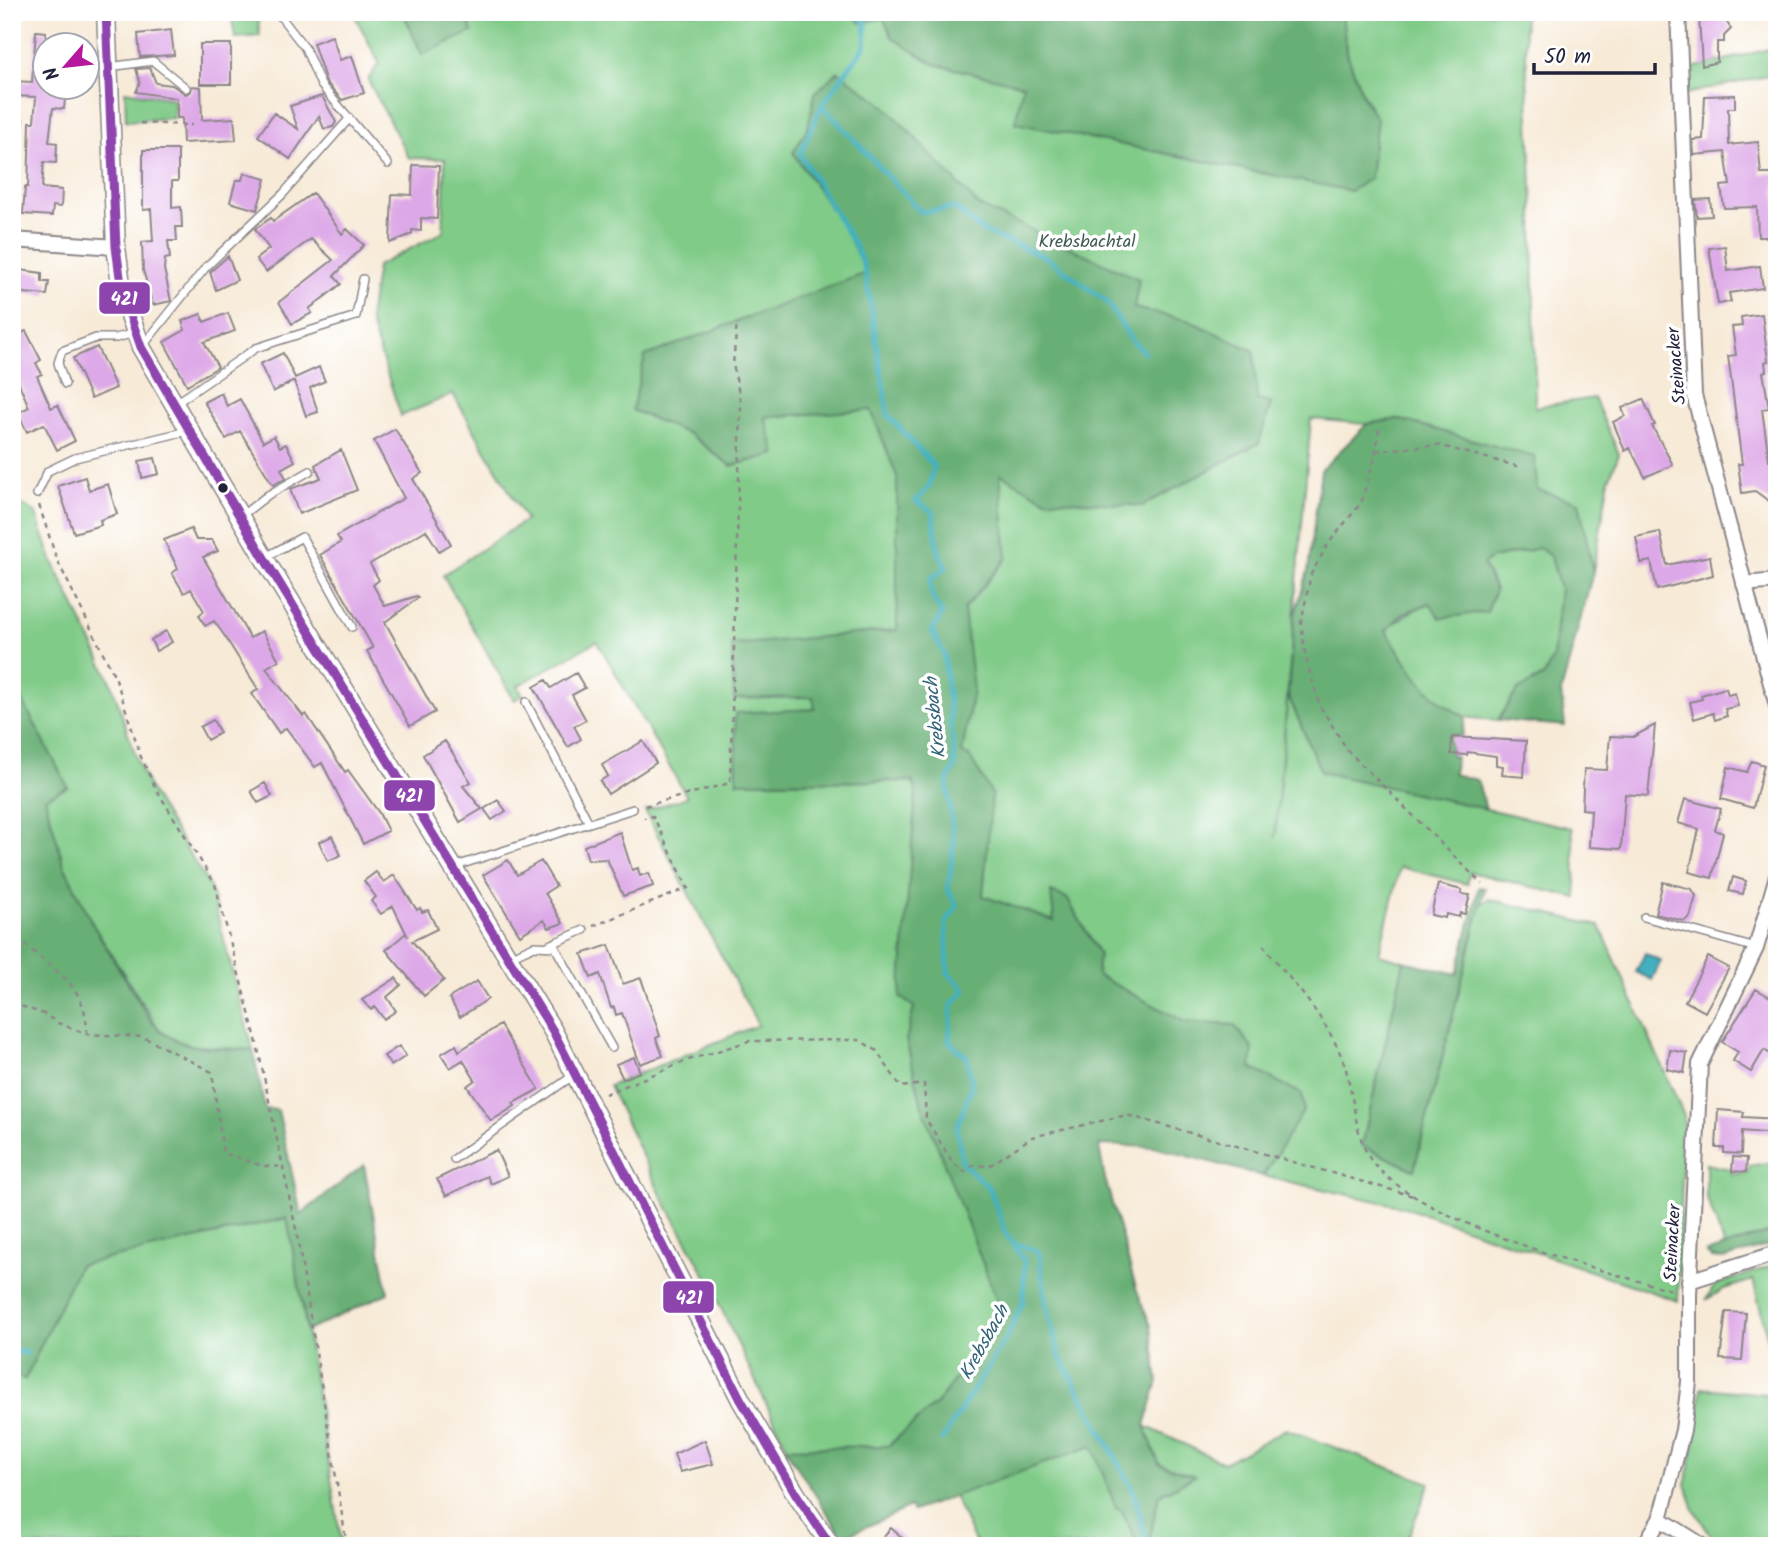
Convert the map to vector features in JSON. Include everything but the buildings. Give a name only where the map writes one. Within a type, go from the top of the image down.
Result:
[{"type":"street","points":[[106,12],[116,247],[122,292],[139,340],[264,558],[576,1073],[741,1400],[796,1494],[831,1546]]},
{"type":"street","name":"Steinacker","points":[[1678,12],[1694,395],[1777,706]]},
{"type":"street","points":[[12,147],[15,120]]},
{"type":"street","points":[[12,240],[116,247]]},
{"type":"street","points":[[1744,583],[1777,581]]},
{"type":"street","name":"Steinacker","points":[[1644,1546],[1660,1519],[1683,1430],[1689,1382],[1689,1288],[1700,1064],[1756,948],[1777,876]]},
{"type":"street","points":[[1689,1288],[1777,1253]]},
{"type":"street","points":[[1660,1519],[1703,1546]]},
{"type":"lane","points":[[277,12],[304,48],[321,85],[388,164]]},
{"type":"lane","points":[[108,67],[153,61],[186,88]]},
{"type":"lane","points":[[65,384],[58,363],[62,351],[96,338],[139,340],[159,329],[206,267],[283,194],[348,120]]},
{"type":"lane","points":[[174,405],[256,348],[356,316],[363,279]]},
{"type":"lane","points":[[37,494],[48,471],[75,458],[189,431]]},
{"type":"lane","points":[[240,517],[268,495],[310,471]]},
{"type":"lane","points":[[264,558],[302,537],[352,627]]},
{"type":"lane","points":[[526,702],[589,823]]},
{"type":"lane","points":[[452,867],[633,809]]},
{"type":"lane","points":[[1644,917],[1756,948]]},
{"type":"lane","points":[[508,959],[534,946],[548,945],[584,930]]},
{"type":"lane","points":[[548,945],[555,947],[612,1048]]},
{"type":"lane","points":[[454,1159],[576,1073]]},
{"type":"path","points":[[140,123],[192,125]]},
{"type":"path","points":[[633,809],[730,783],[741,404],[733,364],[737,323]]},
{"type":"path","points":[[1378,429],[1376,451],[1361,503],[1328,544],[1311,574],[1301,623],[1306,659],[1320,706],[1348,751],[1482,884]]},
{"type":"path","points":[[1376,451],[1438,445],[1520,467]]},
{"type":"path","points":[[37,494],[41,516],[57,560],[116,679],[141,757],[156,789],[215,884],[256,1039],[297,1234],[347,1546]]},
{"type":"path","points":[[584,930],[688,888],[653,816],[644,818]]},
{"type":"path","points":[[12,928],[24,945],[68,978],[80,995],[87,1034]]},
{"type":"path","points":[[1263,945],[1332,1038],[1344,1062],[1360,1133],[1371,1159],[1413,1196],[1440,1212],[1600,1270],[1689,1288]]},
{"type":"path","points":[[12,1003],[87,1034],[143,1037],[212,1072],[223,1153],[263,1166],[282,1167]]},
{"type":"path","points":[[589,1099],[689,1060],[749,1041],[859,1040],[876,1050],[901,1087],[924,1084],[926,1119],[953,1163],[965,1172],[974,1165],[989,1166],[1032,1137],[1127,1115],[1413,1196]]},
{"type":"green space","points":[[231,12],[257,12],[260,36],[235,38]]},
{"type":"green space","name":"Krebsbachtal","points":[[353,12],[1323,12],[1344,127],[1377,119],[1352,68],[1342,12],[1524,12],[1533,205],[1535,407],[1594,398],[1619,454],[1609,479],[1593,572],[1579,503],[1537,490],[1398,419],[1367,424],[1311,419],[1275,838],[1288,695],[1321,772],[1572,828],[1577,898],[1470,872],[1467,884],[1400,867],[1379,954],[1404,961],[1362,1146],[1414,1170],[1481,904],[1489,899],[1600,926],[1684,1116],[1678,1301],[1404,1207],[1263,1176],[1288,1135],[994,1097],[1144,1444],[1159,1464],[1145,1426],[1224,1463],[1286,1429],[1430,1483],[1405,1544],[1408,1546],[977,1546],[954,1496],[962,1493],[965,1366],[936,1404],[888,1446],[787,1448],[706,1276],[661,1195],[609,1086],[758,1025],[645,811],[687,797],[597,641],[518,686],[523,695],[514,700],[443,575],[526,520],[453,394],[401,416],[369,319],[377,266],[443,232],[445,159],[409,158],[368,80],[379,63]],"holes":[[[870,409],[764,417],[731,466],[689,434],[632,410]],[[897,612],[915,787],[912,781],[737,782],[815,710],[814,697],[732,646],[897,630]]]},
{"type":"green space","points":[[403,12],[466,12],[472,32],[422,55]]},
{"type":"green space","points":[[847,12],[1342,12],[1346,51],[1365,101],[1377,119],[1370,178],[1351,191],[1015,123],[1023,85],[934,64],[893,38],[883,18],[861,23]]},
{"type":"green space","points":[[1777,47],[1777,74],[1685,94],[1684,70]]},
{"type":"green space","points":[[838,71],[885,106],[979,206],[1139,279],[1134,308],[1190,321],[1254,351],[1257,400],[1271,403],[1259,443],[1142,506],[1045,499],[1000,474],[1007,558],[964,609],[973,690],[962,753],[969,756],[992,794],[983,896],[1054,921],[1051,892],[1067,898],[1099,954],[1097,975],[1185,1022],[1234,1025],[1253,1048],[1251,1068],[1302,1094],[1304,1110],[1263,1176],[1154,1147],[1099,1145],[1104,1175],[1136,1288],[1151,1326],[1158,1381],[1145,1426],[1159,1464],[1195,1476],[1159,1495],[1148,1546],[1138,1546],[1122,1511],[1116,1508],[1092,1446],[913,1511],[910,1507],[843,1537],[785,1448],[888,1446],[936,1404],[1003,1316],[922,1106],[906,1040],[914,1007],[900,997],[916,790],[912,781],[737,782],[735,713],[815,709],[813,697],[734,699],[732,645],[897,630],[897,477],[871,410],[765,417],[776,454],[731,466],[689,434],[632,410],[645,356],[866,273],[843,226],[793,153],[808,127],[815,93]]},
{"type":"green space","points":[[125,91],[174,99],[174,118],[126,121]]},
{"type":"green space","points":[[1398,419],[1535,457],[1537,490],[1579,502],[1593,572],[1561,692],[1565,726],[1498,720],[1518,690],[1544,676],[1553,657],[1560,588],[1551,557],[1540,548],[1492,558],[1483,564],[1495,590],[1487,612],[1440,618],[1430,603],[1402,614],[1386,631],[1429,691],[1452,710],[1466,717],[1462,736],[1449,736],[1451,755],[1456,757],[1453,774],[1477,780],[1486,809],[1321,772],[1288,695],[1294,617],[1308,571],[1321,470],[1367,424]]},
{"type":"green space","points":[[12,499],[35,512],[52,560],[111,682],[137,760],[151,792],[210,887],[253,1050],[181,1045],[162,1034],[93,925],[64,866],[45,798],[67,786],[21,698],[12,701]]},
{"type":"green space","points":[[1540,548],[1551,557],[1560,589],[1553,657],[1544,676],[1518,690],[1498,720],[1466,717],[1453,712],[1440,704],[1420,682],[1386,631],[1398,620],[1423,606],[1495,590],[1483,564],[1492,558]]},
{"type":"green space","points":[[21,698],[68,787],[45,798],[64,866],[93,925],[151,1021],[173,1039],[185,1043],[211,1048],[253,1050],[265,1109],[278,1110],[301,1214],[364,1165],[388,1293],[307,1331],[287,1218],[79,1265],[25,1379],[12,1375],[12,701]]},
{"type":"green space","points":[[1479,887],[1485,888],[1414,1170],[1362,1146],[1404,961],[1457,974]]},
{"type":"green space","points":[[1777,1161],[1777,1230],[1725,1247],[1706,1196],[1706,1164],[1731,1169],[1732,1174],[1747,1173],[1750,1166]]},
{"type":"green space","points":[[288,1218],[342,1546],[12,1546],[12,1375],[25,1379],[79,1265]]},
{"type":"green space","points":[[1777,1230],[1777,1243],[1723,1259],[1711,1258],[1706,1253]]},
{"type":"green space","points":[[1777,1264],[1777,1374],[1753,1280],[1724,1289],[1706,1300],[1715,1285]]},
{"type":"green space","points":[[1701,1388],[1777,1395],[1777,1546],[1719,1546],[1694,1510],[1686,1484],[1695,1442]]},
{"type":"water","points":[[1645,953],[1661,961],[1652,980],[1636,972]]},
{"type":"waterway","name":"Krebsbach","points":[[851,12],[866,22],[865,46],[822,105],[800,154],[855,246],[865,270],[888,415],[934,466],[929,487],[916,501],[933,512],[938,549],[946,567],[930,580],[932,596],[942,614],[932,631],[944,653],[955,767],[947,781],[954,842],[948,890],[957,906],[946,922],[948,973],[965,990],[952,1004],[949,1042],[967,1057],[972,1085],[957,1127],[962,1162],[990,1189],[1006,1234],[1025,1262],[1023,1302],[1006,1339],[942,1440]]},
{"type":"waterway","points":[[822,105],[921,212],[955,208],[984,232],[1046,257],[1107,302],[1130,338],[1144,352]]},
{"type":"waterway","points":[[1014,1243],[1039,1252],[1046,1306],[1060,1357],[1132,1487],[1148,1546]]},
{"type":"waterway","points":[[12,1350],[27,1353]]},
{"type":"transit line","name":"421","points":[[106,12],[116,247],[122,292],[141,347],[264,558],[553,1031],[741,1400],[796,1494],[831,1546]]}]
